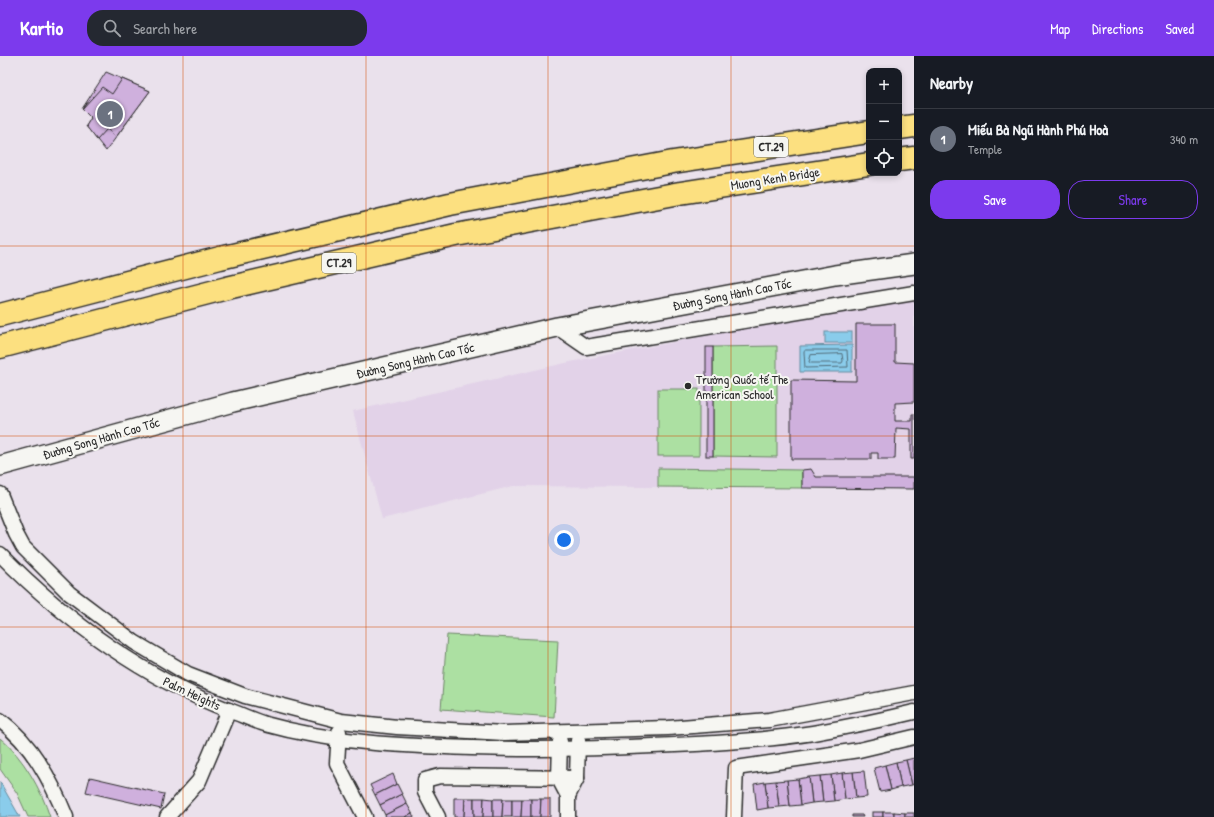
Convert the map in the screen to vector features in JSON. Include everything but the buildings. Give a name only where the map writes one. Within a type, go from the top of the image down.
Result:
[{"type":"highway","points":[[902,128],[914,126]]},
{"type":"highway","name":"CT.29","points":[[0,315],[220,258],[450,204],[673,162],[866,132]]},
{"type":"highway","points":[[902,160],[914,158]]},
{"type":"highway","name":"Muong Kenh Bridge","points":[[0,347],[227,288],[456,235],[680,193],[866,164]]},
{"type":"main road","name":"Đường Song Hành Cao Tốc","points":[[1,469],[233,402],[557,327],[835,275],[914,264]]},
{"type":"street","points":[[557,327],[586,347],[914,293]]},
{"type":"street","name":"Palm Heights","points":[[0,494],[16,534],[23,547],[69,593],[134,642],[188,674],[245,696],[341,721],[397,727],[504,733],[578,732],[768,720],[914,693]]},
{"type":"street","name":"Palm Heights","points":[[0,554],[23,577],[68,616],[137,665],[197,698],[263,723],[338,740],[399,746],[559,750],[706,744],[797,734],[914,712]]},
{"type":"street","points":[[167,817],[199,781],[229,710]]},
{"type":"street","points":[[0,720],[22,740],[46,773],[66,817]]},
{"type":"street","points":[[341,721],[338,740],[338,763],[366,817]]},
{"type":"street","points":[[560,732],[559,779],[568,796]]},
{"type":"street","points":[[568,817],[568,796],[577,778],[578,732]]},
{"type":"street","points":[[734,817],[736,768],[859,750],[914,737]]},
{"type":"street","points":[[438,817],[425,792],[425,780],[440,776],[559,779],[577,778]]},
{"type":"shaded area","name":"Trường Quốc tế The American School","points":[[914,300],[914,489],[513,486],[382,519],[353,411],[570,362],[759,326]]},
{"type":"green space","points":[[777,346],[777,457],[713,456],[713,347]]},
{"type":"green space","points":[[658,389],[699,389],[699,456],[658,456]]},
{"type":"green space","points":[[658,468],[802,470],[802,488],[658,487]]},
{"type":"green space","points":[[447,635],[558,640],[554,717],[441,709]]},
{"type":"green space","points":[[0,738],[24,764],[42,796],[50,817],[28,817],[17,793],[0,769]]},
{"type":"water","points":[[825,332],[852,332],[852,343],[825,343]]},
{"type":"water","points":[[852,345],[852,372],[800,372],[800,346]]},
{"type":"water","points":[[0,782],[20,817],[0,817]]},
{"type":"place","name":"Miếu Bà Ngũ Hành Phú Hoà","points":[[110,114]]},
{"type":"place","name":"Trường Quốc tế The American School","points":[[688,386]]}]
